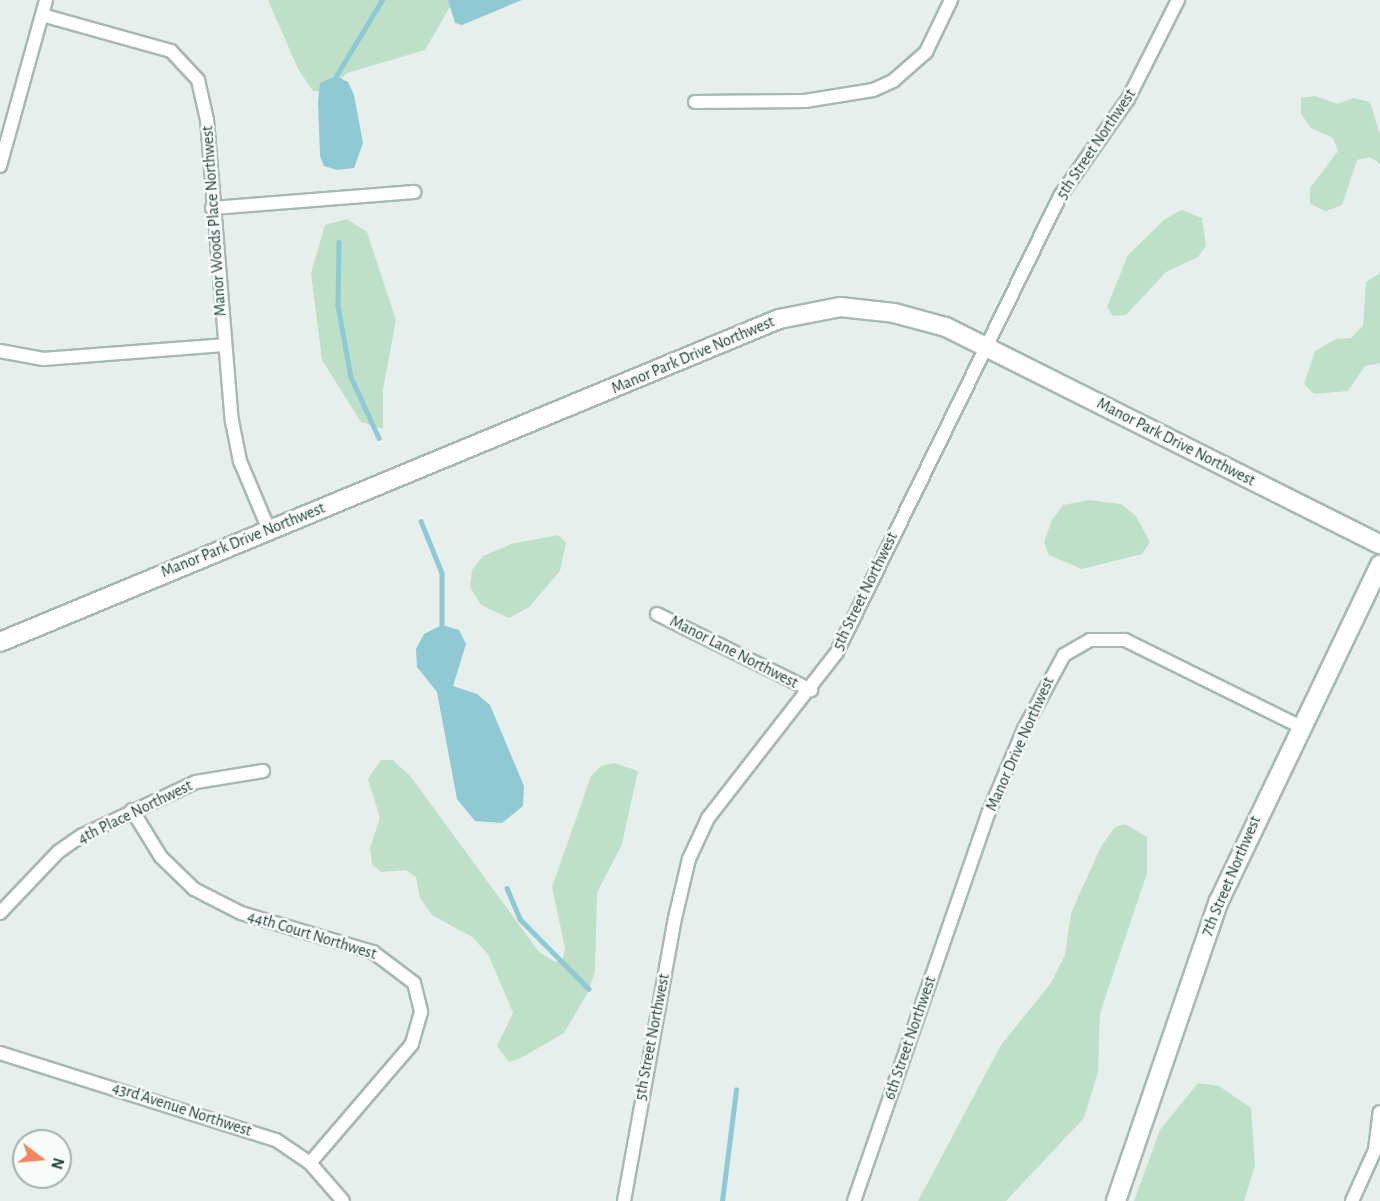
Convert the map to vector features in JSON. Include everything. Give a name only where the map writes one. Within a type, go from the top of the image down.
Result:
[{"type":"street","points":[[0,166],[46,0]]},
{"type":"street","points":[[695,102],[805,101],[873,90],[893,81],[926,52],[951,0]]},
{"type":"street","name":"5th Street Northwest","points":[[624,1201],[690,859],[738,774],[811,690],[837,652],[1060,196],[1128,99],[1178,0]]},
{"type":"street","name":"Manor Woods Place Northwest","points":[[42,15],[181,57],[204,95],[223,345],[237,447],[269,530]]},
{"type":"street","points":[[212,208],[414,192]]},
{"type":"street","name":"Manor Park Drive Northwest","points":[[0,642],[779,319],[840,307],[867,308],[920,319],[985,346],[1380,544]]},
{"type":"street","points":[[0,351],[43,360],[223,345]]},
{"type":"street","name":"7th Street Northwest","points":[[1116,1201],[1219,901],[1299,726],[1380,565]]},
{"type":"street","name":"Manor Lane Northwest","points":[[657,614],[811,690]]},
{"type":"street","name":"Manor Drive Northwest","points":[[965,876],[1051,674],[1065,655],[1090,640],[1141,646],[1299,726]]},
{"type":"street","name":"4th Place Northwest","points":[[0,913],[58,852],[132,810],[214,776],[263,771]]},
{"type":"street","name":"44th Court Northwest","points":[[132,810],[161,857],[194,889],[241,913],[373,952],[414,982],[421,1012],[412,1044],[310,1163]]},
{"type":"street","name":"6th Street Northwest","points":[[854,1201],[965,876]]},
{"type":"street","name":"43rd Avenue Northwest","points":[[0,1053],[231,1122],[276,1140],[310,1163],[343,1201]]},
{"type":"street","points":[[1352,1201],[1375,1150],[1380,1112]]},
{"type":"green space","points":[[268,0],[454,0],[425,50],[347,73],[327,92],[313,91],[299,71]]},
{"type":"green space","points":[[1315,96],[1337,104],[1354,98],[1370,102],[1380,134],[1380,164],[1370,157],[1357,160],[1342,205],[1326,211],[1310,204],[1310,188],[1338,151],[1333,138],[1311,128],[1301,114],[1301,98]]},
{"type":"green space","points":[[1182,210],[1202,218],[1206,246],[1198,257],[1166,272],[1126,315],[1113,316],[1107,307],[1128,255],[1165,219]]},
{"type":"green space","points":[[347,219],[367,232],[396,320],[383,389],[383,429],[361,422],[322,360],[311,273],[325,225]]},
{"type":"green space","points":[[1380,273],[1380,363],[1365,366],[1348,391],[1314,394],[1304,384],[1315,351],[1336,339],[1351,338],[1363,326],[1366,282]]},
{"type":"green space","points":[[1089,500],[1121,504],[1136,516],[1150,542],[1142,554],[1082,569],[1049,555],[1044,542],[1052,520],[1063,505]]},
{"type":"green space","points":[[558,535],[566,543],[560,571],[529,607],[509,618],[481,605],[470,587],[472,570],[483,556],[511,544]]},
{"type":"green space","points":[[381,760],[393,760],[411,777],[539,952],[555,962],[563,958],[565,948],[552,887],[591,776],[601,766],[615,763],[638,771],[622,844],[597,893],[595,972],[587,994],[564,1033],[521,1058],[509,1062],[497,1046],[513,1013],[488,954],[472,937],[432,915],[420,898],[416,877],[406,870],[381,872],[372,864],[370,848],[380,818],[368,779]]},
{"type":"green space","points":[[1125,824],[1147,837],[1147,873],[1100,1013],[1098,1072],[1084,1118],[1006,1201],[918,1201],[1001,1045],[1051,983],[1065,955],[1071,914],[1102,845],[1115,827]]},
{"type":"green space","points":[[1198,1083],[1219,1086],[1251,1108],[1255,1165],[1244,1201],[1134,1201],[1160,1130]]},
{"type":"water","points":[[448,0],[522,0],[462,25],[455,23]]},
{"type":"water","points":[[336,76],[348,82],[354,95],[363,143],[354,168],[337,170],[324,166],[320,156],[318,102],[320,83]]},
{"type":"water","points":[[442,625],[459,630],[466,644],[453,686],[477,694],[490,705],[524,786],[523,806],[502,823],[475,821],[457,799],[437,692],[417,667],[416,649],[424,634]]},
{"type":"waterway","points":[[336,76],[382,0]]},
{"type":"waterway","points":[[339,242],[338,306],[351,377],[379,438]]},
{"type":"waterway","points":[[421,521],[442,573],[442,625]]},
{"type":"waterway","points":[[507,888],[520,919],[589,989]]},
{"type":"waterway","points":[[722,1201],[736,1090]]}]
